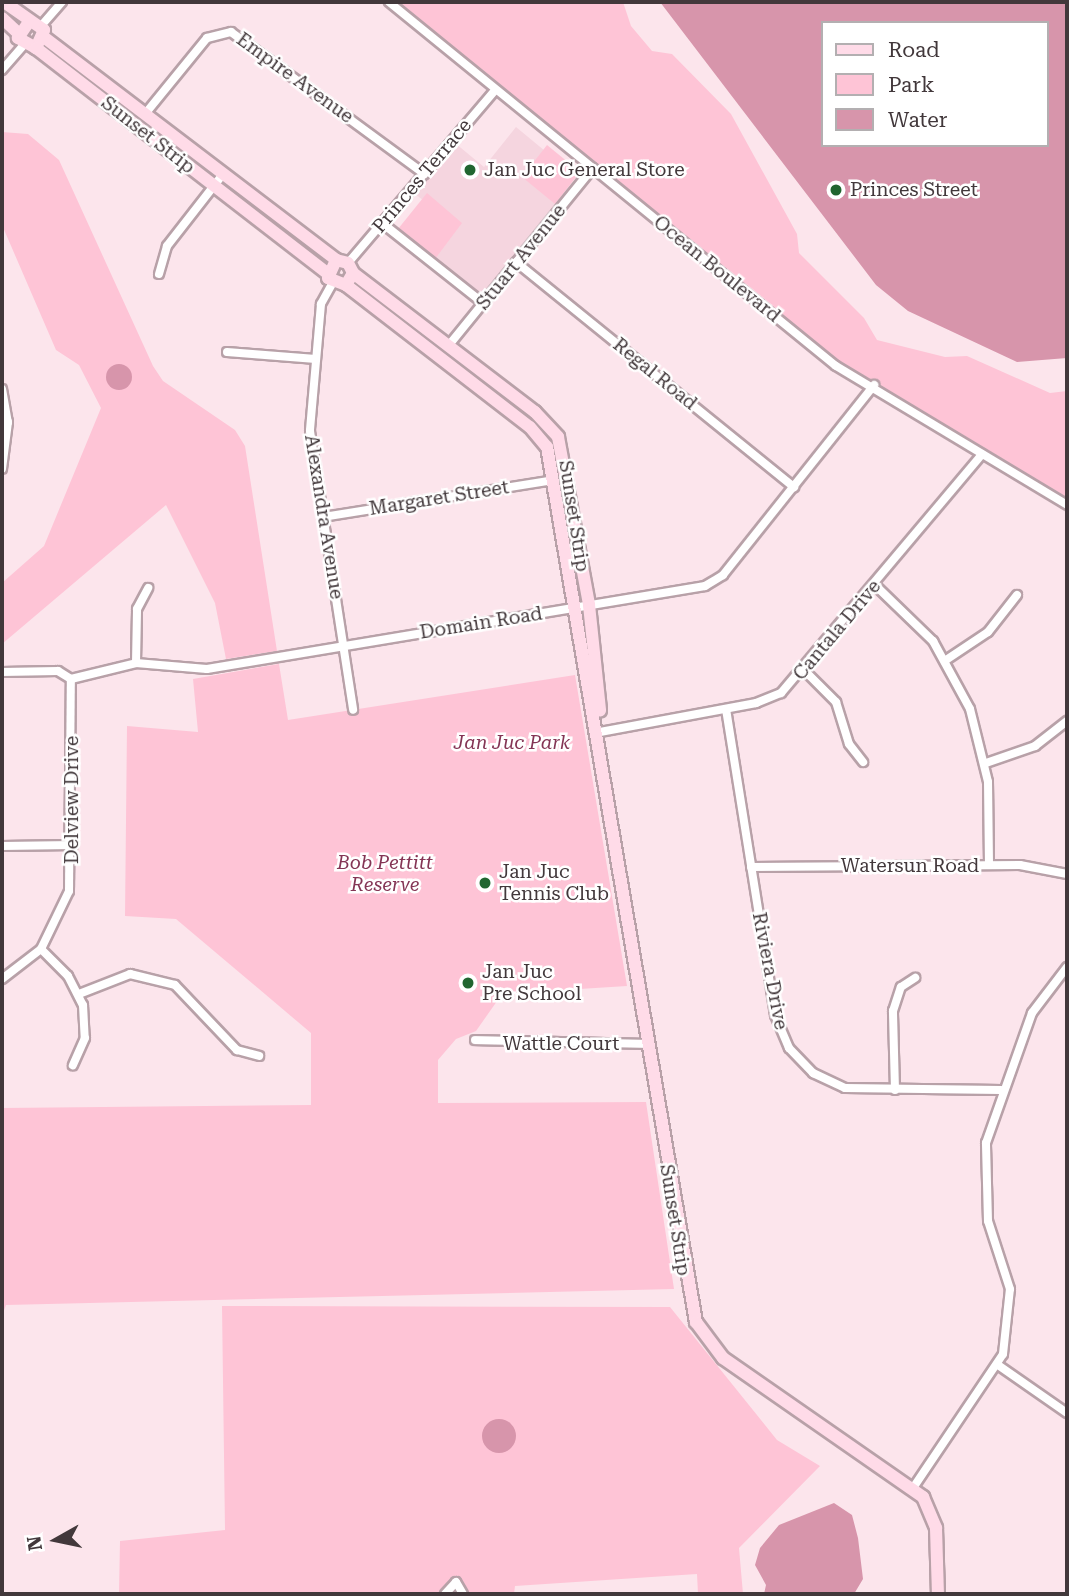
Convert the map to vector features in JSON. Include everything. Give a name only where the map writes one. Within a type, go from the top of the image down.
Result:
[{"type":"street","name":"Sunset Strip","points":[[4,2],[35,36],[214,186],[537,433],[554,480],[574,608],[600,732],[687,1292],[701,1335],[723,1358],[913,1488],[936,1528],[938,1594]]},
{"type":"street","points":[[2,70],[35,36],[62,2]]},
{"type":"street","name":"Ocean Boulevard","points":[[389,2],[836,366],[874,385],[1067,505]]},
{"type":"street","points":[[2,19],[18,33],[35,36]]},
{"type":"street","name":"Empire Avenue","points":[[145,114],[207,38],[231,32],[424,174]]},
{"type":"street","name":"Sunset Strip","points":[[35,36],[145,114],[346,265],[449,345],[558,437],[589,605],[600,732]]},
{"type":"street","name":"Princes Terrace","points":[[346,265],[495,89]]},
{"type":"street","name":"Stuart Avenue","points":[[449,345],[593,168]]},
{"type":"street","points":[[159,274],[167,246],[223,174]]},
{"type":"street","points":[[382,223],[483,303]]},
{"type":"street","name":"Regal Road","points":[[516,262],[794,487]]},
{"type":"street","points":[[335,281],[346,265]]},
{"type":"street","points":[[335,281],[346,265]]},
{"type":"street","name":"Alexandra Avenue","points":[[335,281],[321,304],[310,431],[354,710]]},
{"type":"street","points":[[227,352],[316,359]]},
{"type":"street","name":"Domain Road","points":[[2,672],[58,671],[71,679],[136,663],[207,668],[712,584],[794,487],[874,385]]},
{"type":"street","points":[[2,388],[5,422],[2,469]]},
{"type":"street","name":"Cantala Drive","points":[[600,732],[769,699],[806,671],[982,454]]},
{"type":"street","name":"Margaret Street","points":[[323,517],[554,480]]},
{"type":"street","points":[[875,585],[946,660],[970,709],[986,763],[989,865]]},
{"type":"street","points":[[136,663],[136,609],[148,588]]},
{"type":"street","points":[[946,660],[988,632],[1017,596]]},
{"type":"street","points":[[806,671],[836,702],[849,744],[863,762]]},
{"type":"street","name":"Delview Drive","points":[[2,979],[41,949],[66,904],[74,845],[71,679]]},
{"type":"street","name":"Riviera Drive","points":[[726,709],[782,1039],[803,1066],[834,1084],[895,1090],[1001,1090]]},
{"type":"street","points":[[986,763],[1027,750],[1065,728]]},
{"type":"street","points":[[2,846],[74,845]]},
{"type":"street","name":"Watersun Road","points":[[751,867],[989,865],[1067,874]]},
{"type":"street","points":[[41,949],[79,994],[86,1028],[73,1065]]},
{"type":"street","points":[[913,1488],[998,1365],[1010,1323],[1010,1289],[988,1221],[984,1162],[1001,1090],[1036,1007],[1067,967]]},
{"type":"street","points":[[79,994],[130,974],[175,985],[237,1050],[259,1056]]},
{"type":"street","points":[[895,1090],[893,1011],[901,987],[915,978]]},
{"type":"street","name":"Wattle Court","points":[[475,1040],[647,1044]]},
{"type":"street","points":[[998,1365],[1067,1413]]},
{"type":"street","points":[[444,1594],[456,1582],[463,1594]]},
{"type":"shaded area","points":[[516,127],[545,151],[526,176],[559,204],[483,299],[430,256],[454,225],[414,193],[455,143],[484,167]]},
{"type":"green space","points":[[389,2],[623,2],[631,26],[652,51],[672,54],[731,114],[797,234],[799,253],[864,318],[877,340],[945,357],[967,356],[1050,393],[1067,391],[1067,505],[854,378]]},
{"type":"green space","points":[[2,132],[28,134],[59,160],[153,366],[163,381],[235,430],[245,446],[277,651],[226,659],[215,603],[166,505],[2,644],[2,583],[44,546],[101,408],[79,365],[56,350],[2,225]]},
{"type":"green space","points":[[547,145],[580,172],[555,204],[522,177]]},
{"type":"green space","points":[[427,193],[462,223],[435,259],[398,229]]},
{"type":"green space","points":[[279,664],[288,720],[575,675],[627,986],[502,994],[476,1031],[456,1039],[438,1060],[438,1103],[646,1102],[674,1289],[6,1305],[2,1316],[2,1108],[311,1105],[311,1033],[176,919],[125,916],[127,726],[198,732],[193,679]]},
{"type":"green space","points":[[222,1306],[670,1307],[777,1440],[820,1466],[739,1548],[743,1594],[698,1594],[697,1574],[515,1586],[514,1594],[119,1594],[120,1541],[225,1530]]},
{"type":"water","points":[[660,2],[1067,2],[1067,358],[1017,362],[908,311],[876,285]]},
{"type":"water","points":[[119,364],[128,368],[132,377],[128,386],[119,390],[110,386],[106,377],[110,368]]},
{"type":"water","points":[[499,1419],[511,1424],[516,1436],[511,1448],[499,1453],[487,1448],[482,1436],[487,1424]]},
{"type":"water","points":[[834,1503],[852,1515],[858,1538],[863,1579],[854,1594],[764,1594],[766,1585],[755,1565],[760,1548],[779,1525]]},
{"type":"place","name":"Jan Juc General Store","points":[[470,170]]},
{"type":"place","name":"Princes Street","points":[[836,190]]},
{"type":"place","name":"Jan Juc Tennis Club","points":[[485,883]]},
{"type":"place","name":"Jan Juc Pre School","points":[[468,983]]},
{"type":"park label","name":"Jan Juc Park","points":[[512,743]]},
{"type":"park label","name":"Bob Pettitt Reserve","points":[[385,874]]}]
